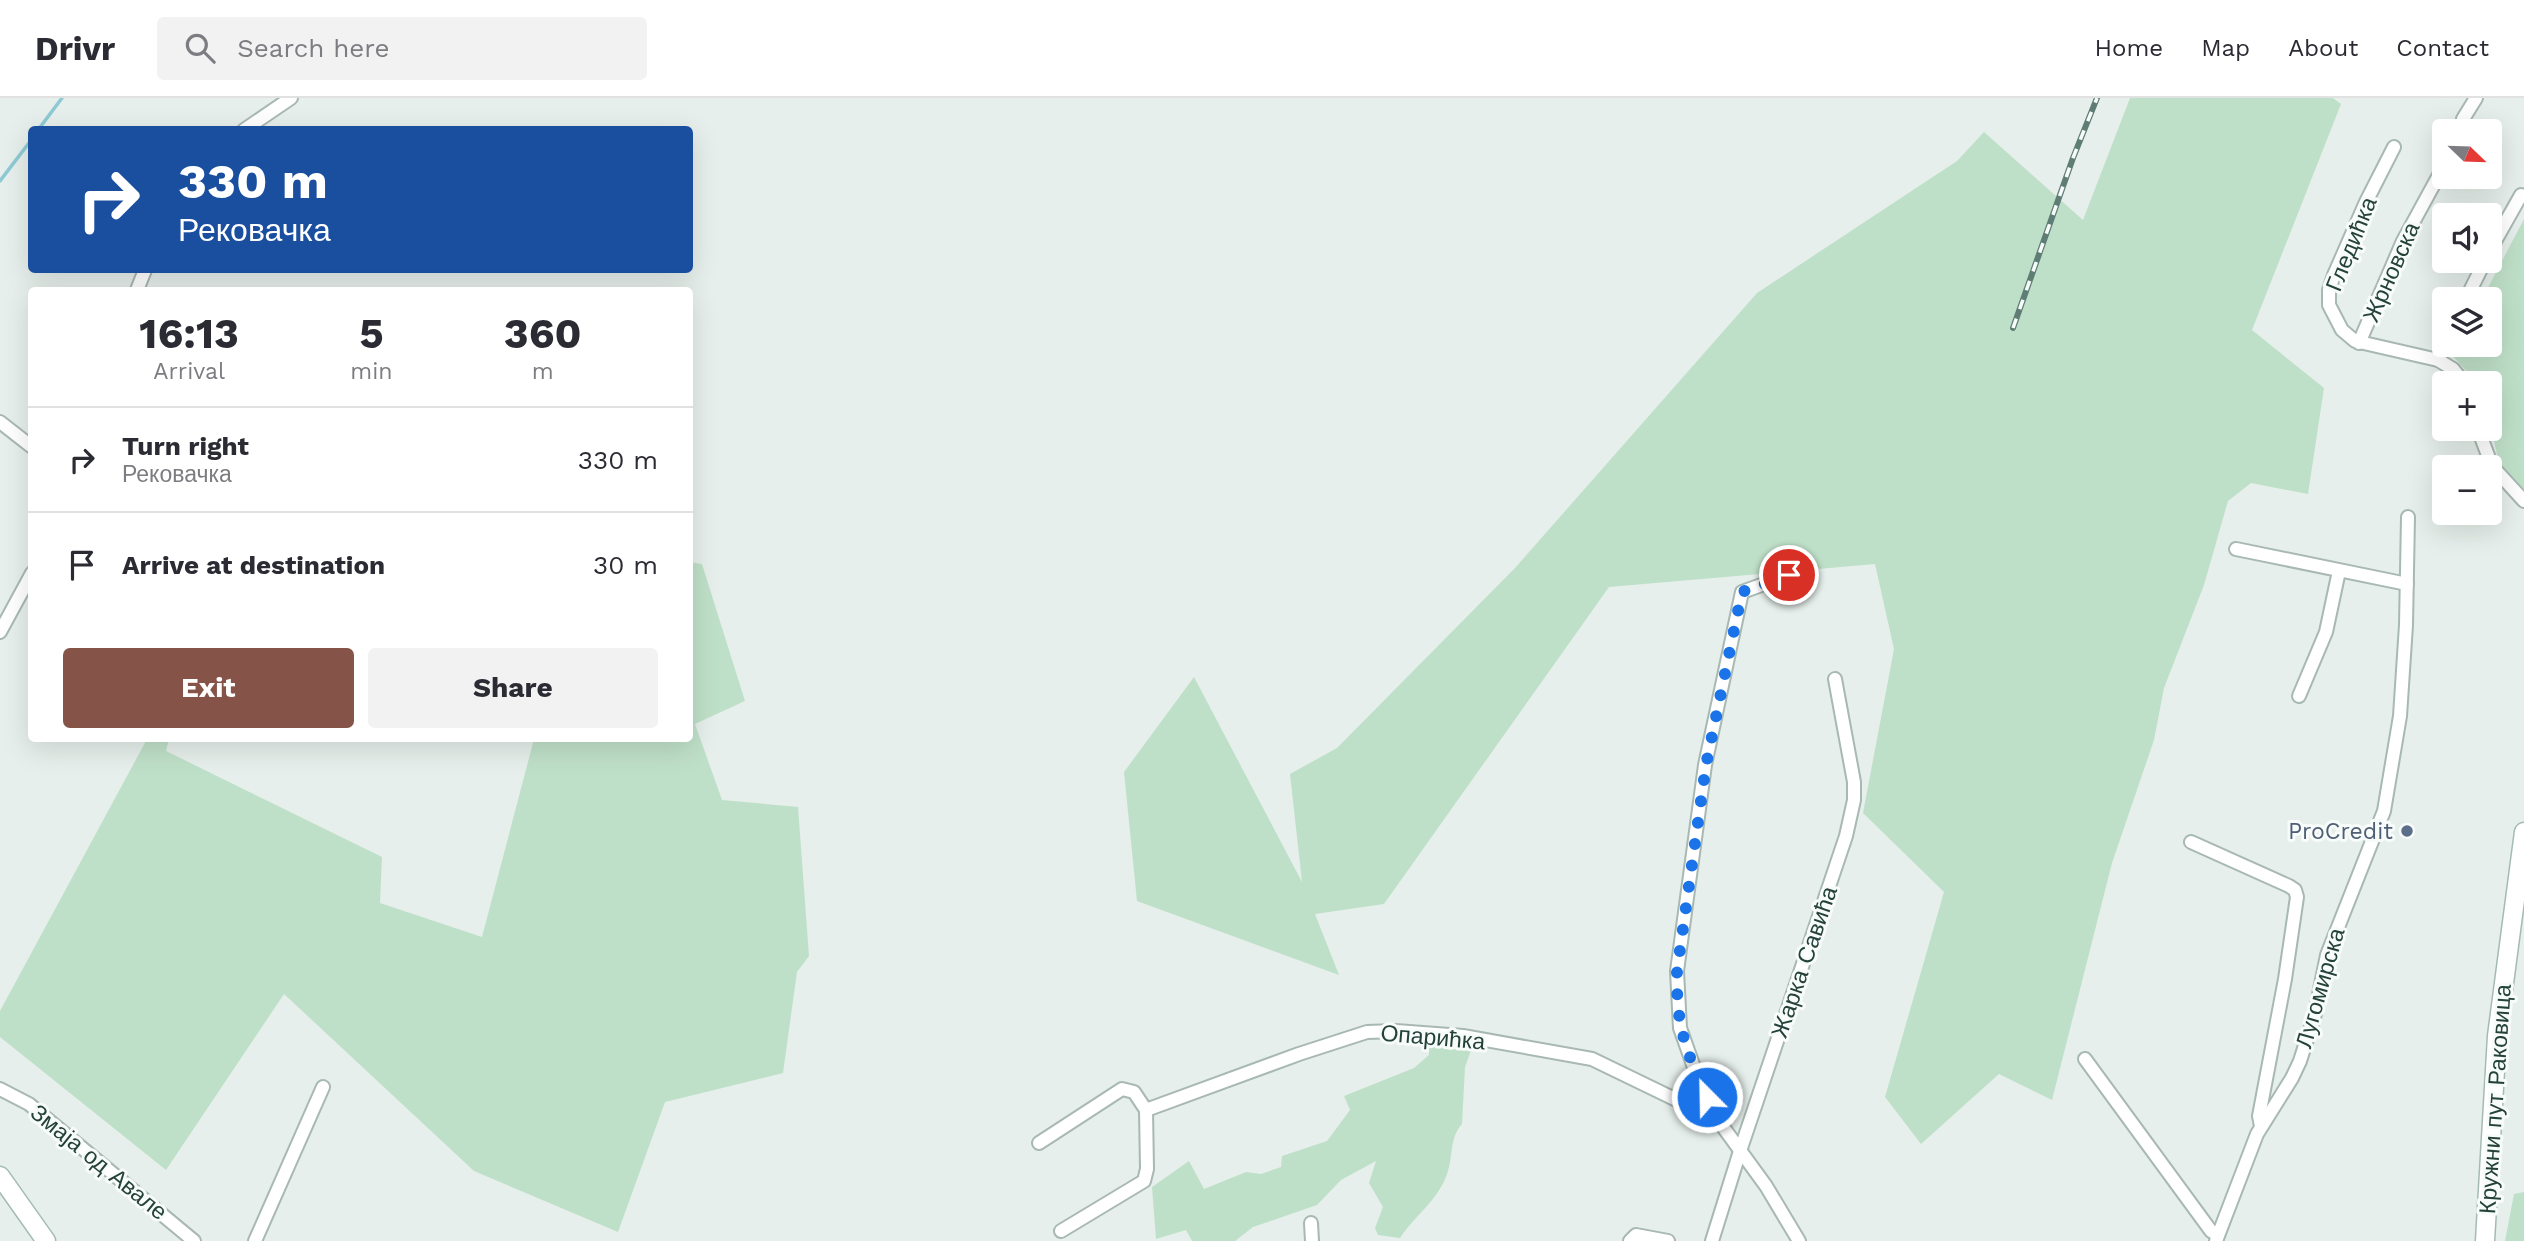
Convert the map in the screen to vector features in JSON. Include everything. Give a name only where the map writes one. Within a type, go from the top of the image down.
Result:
[{"type":"main road","name":"Кружни пут Раковица","points":[[2485,1241],[2497,1036],[2524,832]]},
{"type":"main road","points":[[0,1176],[46,1241]]},
{"type":"street","points":[[250,126],[291,98]]},
{"type":"street","points":[[2463,119],[2476,98]]},
{"type":"street","name":"Гледићка","points":[[2359,343],[2342,330],[2329,305],[2329,290],[2366,202],[2394,147]]},
{"type":"street","name":"Жрновска","points":[[2359,343],[2403,241],[2432,188]]},
{"type":"street","points":[[2502,229],[2521,195]]},
{"type":"street","points":[[2359,343],[2438,360],[2454,371]]},
{"type":"street","points":[[0,422],[28,444]]},
{"type":"street","points":[[2482,441],[2491,466],[2524,501]]},
{"type":"street","name":"Лугомирска","points":[[2217,1238],[2261,1126],[2300,1061],[2315,1014],[2327,955],[2384,811],[2400,716],[2407,584],[2407,517]]},
{"type":"street","points":[[2236,549],[2407,584]]},
{"type":"street","points":[[2299,696],[2326,632],[2339,571]]},
{"type":"street","points":[[1789,575],[1742,592],[1707,755],[1677,971],[1679,1028],[1718,1120],[1766,1186],[1799,1241]]},
{"type":"street","points":[[0,632],[28,580]]},
{"type":"street","name":"Жарка Савића","points":[[1712,1241],[1828,894],[1854,800],[1854,782],[1835,679]]},
{"type":"street","points":[[2191,842],[2289,886],[2295,890],[2297,897],[2259,1116],[2261,1126]]},
{"type":"street","name":"Опарићка","points":[[1146,1110],[1367,1032],[1396,1031],[1463,1036],[1592,1059],[1718,1120]]},
{"type":"street","points":[[2085,1059],[2217,1238]]},
{"type":"street","points":[[255,1241],[323,1087]]},
{"type":"street","name":"Змаја од Авале","points":[[0,1089],[29,1104],[194,1241]]},
{"type":"street","points":[[1040,1143],[1122,1089],[1134,1092],[1146,1110],[1147,1169],[1144,1181],[1061,1231]]},
{"type":"street","points":[[1311,1223],[1312,1241]]},
{"type":"street","points":[[1630,1241],[1633,1236],[1640,1235],[1668,1241]]},
{"type":"green space","points":[[2130,98],[2333,98],[2341,104],[2252,330],[2324,388],[2308,494],[2251,483],[2228,501],[2204,585],[2164,688],[2154,740],[2112,863],[2052,1100],[1999,1074],[1921,1144],[1885,1097],[1944,892],[1863,813],[1894,649],[1875,564],[1609,587],[1384,904],[1315,914],[1339,975],[1137,901],[1124,772],[1194,677],[1302,882],[1290,774],[1337,748],[1515,568],[1757,293],[1957,161],[1984,132],[2083,220]]},
{"type":"green space","points":[[2524,219],[2524,495],[2502,473],[2502,455],[2497,455],[2494,441],[2502,441],[2502,371],[2466,371],[2454,357],[2502,357],[2502,287],[2488,287],[2496,273],[2502,273],[2502,261]]},
{"type":"green space","points":[[693,562],[702,564],[745,701],[695,724],[722,800],[798,807],[809,956],[797,972],[783,1073],[665,1102],[618,1232],[474,1171],[284,994],[166,1170],[0,1037],[0,1011],[145,742],[168,742],[166,751],[382,857],[380,903],[482,937],[533,742],[693,742]]},
{"type":"green space","points":[[1429,1038],[1473,1045],[1465,1067],[1462,1124],[1454,1140],[1444,1181],[1400,1238],[1378,1235],[1375,1228],[1383,1207],[1369,1183],[1376,1161],[1341,1180],[1317,1205],[1253,1227],[1235,1241],[1192,1241],[1186,1230],[1156,1239],[1152,1187],[1189,1161],[1204,1189],[1246,1172],[1261,1174],[1281,1167],[1282,1156],[1327,1141],[1350,1110],[1344,1096],[1414,1068],[1429,1055]]},
{"type":"green space","points":[[2524,1192],[2524,1241],[2505,1241],[2514,1194]]},
{"type":"waterway","points":[[41,126],[62,98]]},
{"type":"waterway","points":[[0,181],[28,144]]},
{"type":"railway","points":[[2013,328],[2097,98]]},
{"type":"place","name":"ProCredit","points":[[2407,831]]},
{"type":"route","points":[[1707,1097],[1679,1028],[1677,1012],[1677,971],[1706,765],[1742,592],[1789,575]]}]
